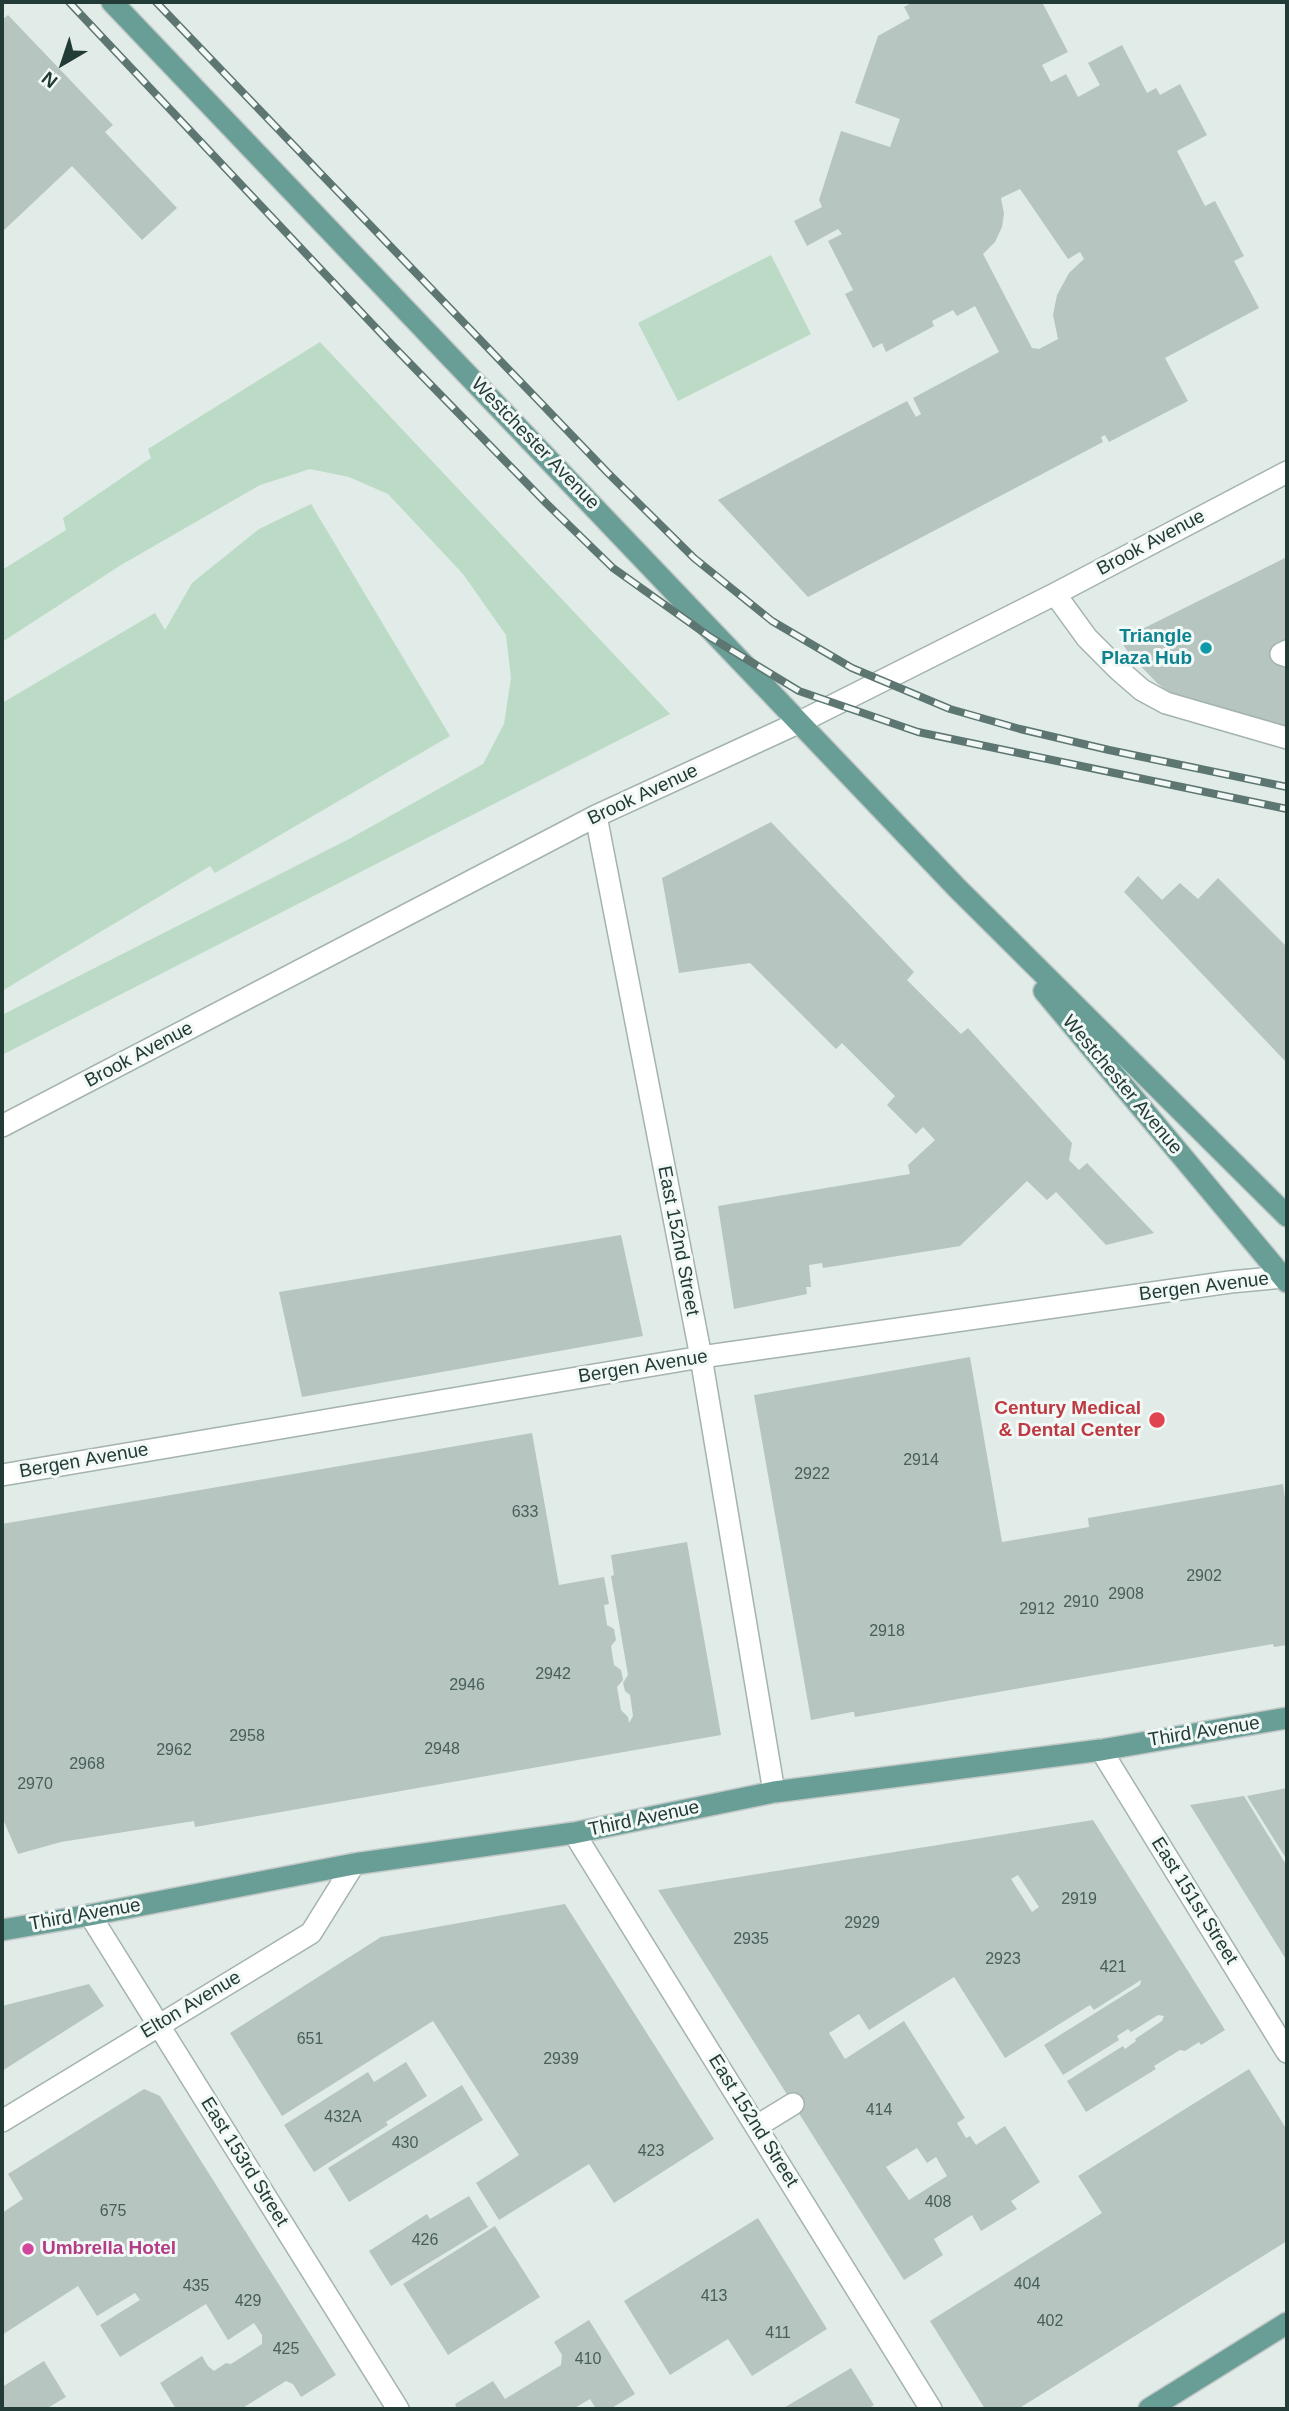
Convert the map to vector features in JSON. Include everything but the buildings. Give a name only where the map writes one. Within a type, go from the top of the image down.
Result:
[{"type":"main road","name":"Westchester Avenue","points":[[112,2],[957,888],[1287,1216]]},
{"type":"main road","name":"Westchester Avenue","points":[[957,888],[1286,1278]]},
{"type":"main road","name":"Third Avenue","points":[[2,1930],[354,1864],[574,1833],[774,1792],[1101,1749],[1287,1718]]},
{"type":"main road","points":[[1149,2409],[1287,2323]]},
{"type":"street","name":"Brook Avenue","points":[[2,1126],[596,816],[800,722],[1055,594],[1287,472]]},
{"type":"street","points":[[1055,594],[1087,638],[1142,690],[1166,703],[1287,738]]},
{"type":"street","name":"East 152nd Street","points":[[596,816],[701,1357],[774,1792]]},
{"type":"street","name":"Bergen Avenue","points":[[2,1475],[701,1357],[1230,1282],[1286,1278]]},
{"type":"street","name":"East 151st Street","points":[[1101,1749],[1287,2052]]},
{"type":"street","name":"East 152nd Street","points":[[574,1833],[931,2409]]},
{"type":"street","name":"Elton Avenue","points":[[2,2120],[311,1933],[354,1864]]},
{"type":"street","name":"East 153rd Street","points":[[90,1915],[398,2409]]},
{"type":"street","points":[[757,2126],[793,2104]]},
{"type":"green space","points":[[771,255],[811,334],[678,401],[638,323]]},
{"type":"green space","points":[[320,342],[670,714],[2,1055],[2,1015],[349,839],[483,764],[504,724],[511,678],[506,635],[463,574],[388,494],[349,477],[310,469],[260,485],[121,565],[2,642],[2,570],[66,530],[63,518],[151,458],[148,449]]},
{"type":"green space","points":[[311,504],[450,736],[215,873],[210,866],[2,991],[2,703],[155,613],[165,630],[192,583],[259,529]]},
{"type":"railway","points":[[69,2],[392,345],[546,503],[613,568],[710,637],[799,691],[918,732],[1287,809]]},
{"type":"railway","points":[[156,2],[608,473],[694,558],[772,621],[852,668],[950,709],[1109,750],[1287,787]]},
{"type":"place","name":"Triangle Plaza Hub","points":[[1206,648]]},
{"type":"place","name":"Century Medical & Dental Center","points":[[1157,1420]]},
{"type":"place","name":"Umbrella Hotel","points":[[28,2249]]}]
